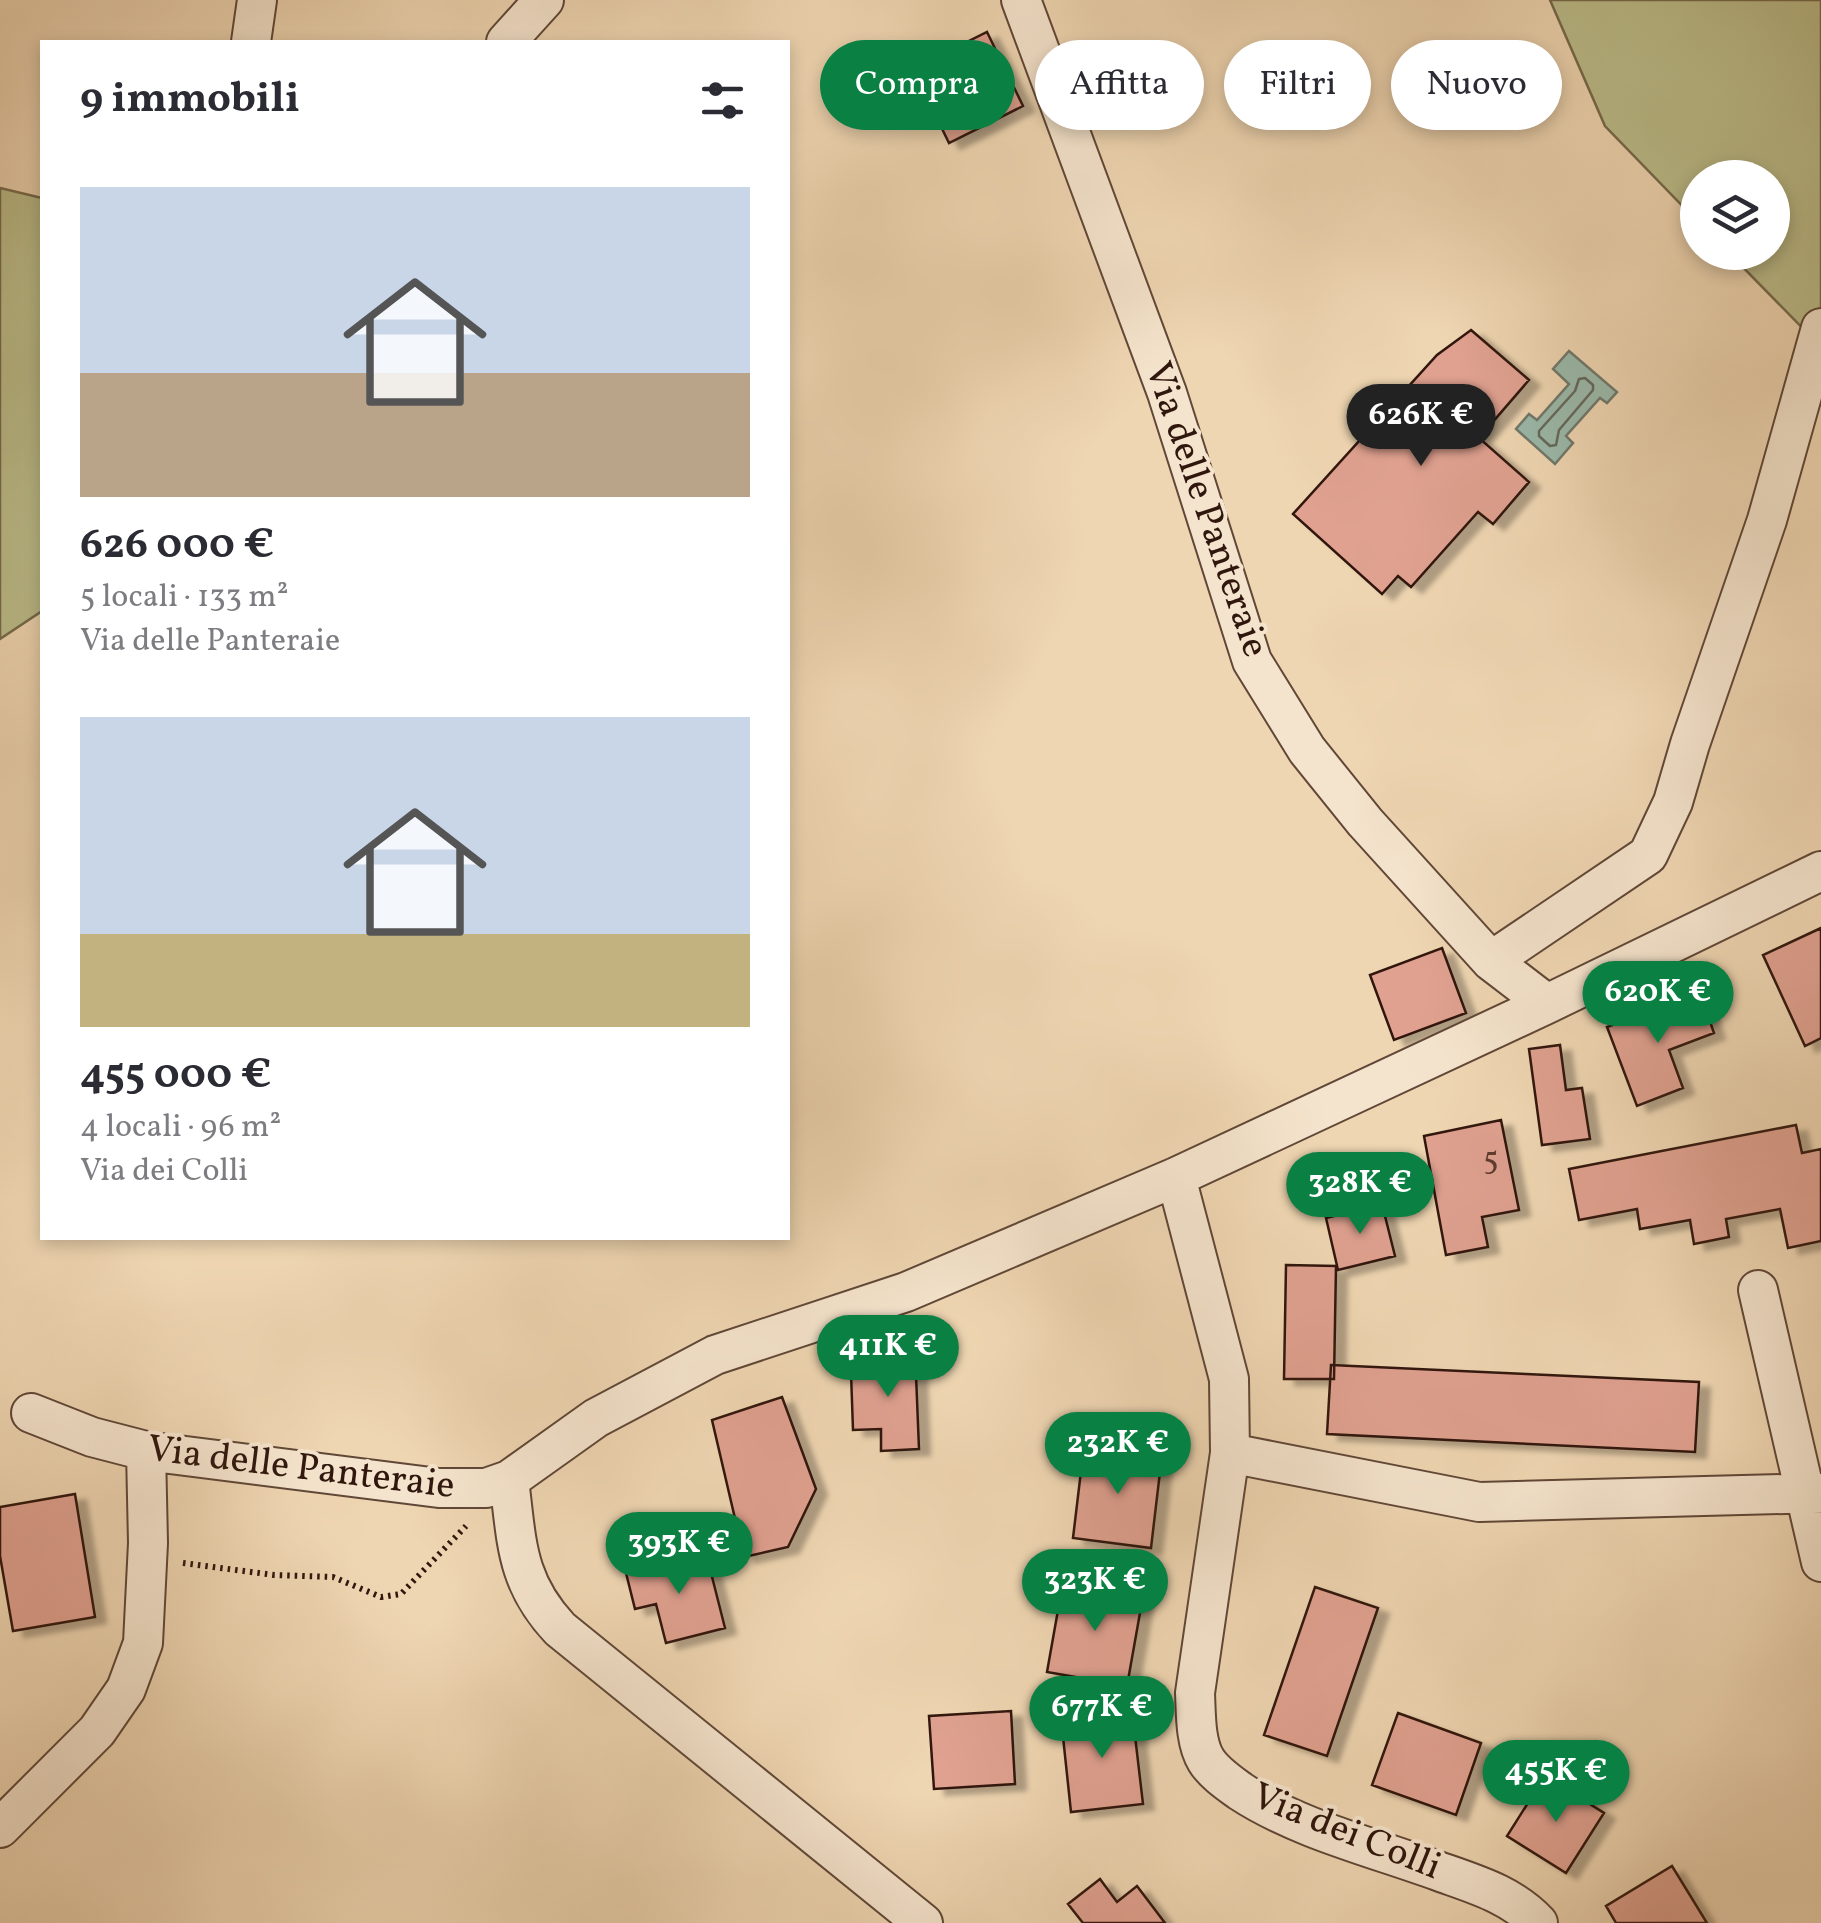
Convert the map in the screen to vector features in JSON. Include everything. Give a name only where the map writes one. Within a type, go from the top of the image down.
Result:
[{"type":"street","points":[[251,40],[257,0]]},
{"type":"street","points":[[508,40],[544,0]]},
{"type":"street","name":"Via delle Panteraie","points":[[1021,0],[1167,392],[1252,661],[1307,750],[1365,822],[1491,961],[1547,1004]]},
{"type":"street","points":[[1491,961],[1648,854],[1673,802],[1767,520],[1821,328]]},
{"type":"street","name":"Via delle Panteraie","points":[[31,1413],[92,1438],[146,1452],[450,1489],[486,1488],[508,1480],[551,1446],[596,1418],[715,1355],[906,1292],[1176,1178],[1821,871]]},
{"type":"street","name":"Via dei Colli","points":[[1176,1178],[1230,1379],[1230,1453],[1195,1693],[1197,1728],[1205,1760],[1228,1783],[1254,1800],[1294,1819],[1484,1887],[1523,1908],[1538,1923]]},
{"type":"street","points":[[1758,1290],[1814,1494],[1821,1562]]},
{"type":"street","points":[[0,1828],[96,1731],[126,1689],[143,1643],[148,1543],[146,1452]]},
{"type":"street","points":[[1230,1453],[1479,1502],[1814,1494]]},
{"type":"street","points":[[508,1480],[525,1578],[538,1606],[549,1618],[923,1923]]},
{"type":"path","points":[[148,1543],[173,1561],[274,1575],[333,1577],[381,1597],[401,1594],[468,1523]]},
{"type":"green space","points":[[1550,0],[1821,0],[1821,347],[1746,270],[1790,270],[1790,160],[1680,160],[1680,203],[1605,126]]},
{"type":"green space","points":[[0,188],[40,198],[40,612],[0,639]]},
{"type":"water","points":[[1569,351],[1617,392],[1607,403],[1600,398],[1566,436],[1573,443],[1555,464],[1516,429],[1529,414],[1537,420],[1569,384],[1553,369]]},
{"type":"building","points":[[987,32],[991,40],[971,40]]},
{"type":"building","points":[[1015,90],[1023,106],[1015,110]]},
{"type":"building","points":[[943,130],[975,130],[949,143]]},
{"type":"building","points":[[1471,330],[1529,380],[1479,438],[1529,482],[1493,524],[1478,512],[1411,587],[1398,576],[1382,594],[1293,514],[1437,355]]},
{"type":"building","points":[[1821,928],[1821,1038],[1805,1046],[1763,955]]},
{"type":"building","points":[[1442,948],[1466,1013],[1394,1040],[1370,975]]},
{"type":"building","points":[[1700,993],[1714,1033],[1669,1050],[1683,1088],[1637,1106],[1607,1027]]},
{"type":"building","points":[[1560,1045],[1566,1090],[1582,1088],[1590,1139],[1542,1145],[1529,1049]]},
{"type":"building","points":[[1501,1120],[1519,1210],[1482,1217],[1488,1247],[1446,1255],[1424,1136]]},
{"type":"building","points":[[1796,1125],[1802,1153],[1821,1149],[1821,1241],[1788,1248],[1780,1209],[1726,1219],[1729,1237],[1694,1244],[1690,1220],[1640,1229],[1637,1209],[1579,1220],[1569,1169]]},
{"type":"building","points":[[1382,1204],[1395,1256],[1338,1270],[1326,1218]]},
{"type":"building","points":[[1286,1265],[1336,1266],[1334,1379],[1284,1379]]},
{"type":"building","points":[[915,1350],[919,1449],[881,1451],[881,1429],[853,1430],[851,1373],[875,1371],[874,1351]]},
{"type":"building","points":[[1331,1365],[1699,1382],[1695,1452],[1327,1434]]},
{"type":"building","points":[[782,1397],[816,1489],[788,1547],[744,1557],[712,1420]]},
{"type":"building","points":[[1084,1446],[1162,1455],[1151,1548],[1073,1538]]},
{"type":"building","points":[[75,1494],[95,1617],[13,1631],[0,1556],[0,1507]]},
{"type":"building","points":[[706,1553],[725,1628],[666,1643],[656,1604],[635,1609],[626,1573]]},
{"type":"building","points":[[1063,1582],[1143,1596],[1127,1686],[1047,1672]]},
{"type":"building","points":[[1315,1587],[1378,1608],[1327,1756],[1264,1735]]},
{"type":"building","points":[[1132,1710],[1143,1804],[1071,1812],[1061,1718]]},
{"type":"building","points":[[1011,1711],[1015,1784],[934,1789],[929,1716]]},
{"type":"building","points":[[1398,1713],[1481,1743],[1456,1815],[1372,1785]]},
{"type":"building","points":[[1545,1776],[1604,1813],[1566,1873],[1507,1836]]},
{"type":"building","points":[[1672,1866],[1707,1923],[1616,1923],[1606,1906]]},
{"type":"building","points":[[1100,1879],[1117,1902],[1137,1886],[1165,1923],[1083,1923],[1068,1904]]}]
